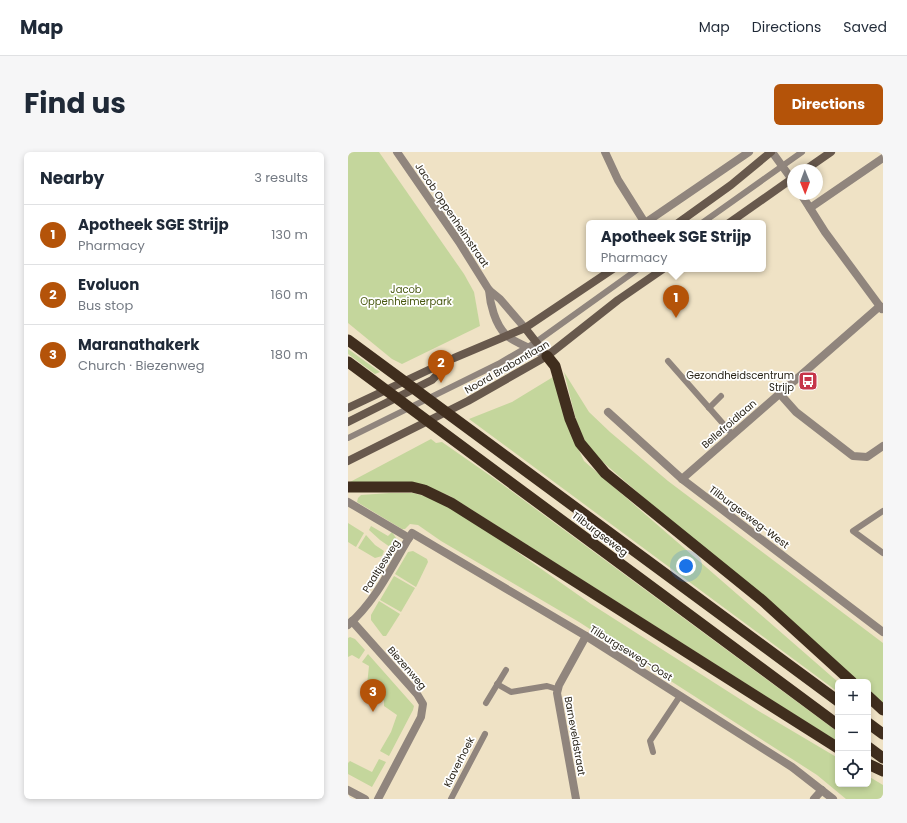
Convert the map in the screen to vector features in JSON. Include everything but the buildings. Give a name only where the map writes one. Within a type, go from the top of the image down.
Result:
[{"type":"highway","name":"Tilburgseweg","points":[[348,340],[835,699]]},
{"type":"highway","points":[[547,356],[555,366],[570,419],[580,443],[605,473],[763,601],[849,679]]},
{"type":"highway","name":"Tilburgseweg","points":[[348,362],[446,433],[678,608],[835,723]]},
{"type":"highway","points":[[348,487],[412,487],[424,490],[452,503],[835,746]]},
{"type":"highway","points":[[871,699],[883,710]]},
{"type":"highway","points":[[871,725],[883,734]]},
{"type":"highway","points":[[871,749],[883,758]]},
{"type":"highway","points":[[871,765],[883,771]]},
{"type":"main road","points":[[682,220],[772,152]]},
{"type":"main road","points":[[814,164],[831,152]]},
{"type":"main road","points":[[732,220],[787,183]]},
{"type":"main road","points":[[348,408],[454,358],[525,328],[609,272]]},
{"type":"main road","name":"Noord Brabantlaan","points":[[348,461],[468,401],[547,356],[618,300],[659,272]]},
{"type":"main road","points":[[525,328],[547,356]]},
{"type":"main road","points":[[348,422],[432,380],[454,358]]},
{"type":"street","name":"Jacob Oppenheimstraat","points":[[397,152],[459,242],[489,290],[500,299],[525,328]]},
{"type":"street","points":[[605,152],[618,180],[643,220]]},
{"type":"street","points":[[649,220],[749,152]]},
{"type":"street","points":[[772,152],[787,171]]},
{"type":"street","points":[[810,208],[883,158]]},
{"type":"street","points":[[804,200],[825,232],[882,308]]},
{"type":"street","name":"Jacob Oppenheimstraat","points":[[489,290],[490,303],[499,325],[506,336]]},
{"type":"street","name":"Bellefroidlaan","points":[[682,479],[882,308]]},
{"type":"street","points":[[506,336],[547,356]]},
{"type":"street","points":[[780,394],[796,412],[853,456],[868,457],[883,446]]},
{"type":"street","name":"Tilburgseweg-West","points":[[608,412],[682,479],[883,631]]},
{"type":"street","name":"Tilburgseweg-Oost","points":[[348,502],[411,536],[586,636],[792,768],[833,799]]},
{"type":"street","name":"Paaltjesweg","points":[[350,623],[374,597],[411,536]]},
{"type":"street","name":"Biezenweg","points":[[350,623],[418,694],[423,704],[421,717],[378,799]]},
{"type":"street","name":"Barneveldstraat","points":[[576,799],[557,697],[557,689],[586,636]]},
{"type":"street","points":[[348,790],[365,799]]},
{"type":"street","points":[[814,799],[822,790]]},
{"type":"lane","points":[[706,220],[802,152]]},
{"type":"lane","name":"Noord Brabantlaan","points":[[348,438],[493,367],[536,342],[634,272]]},
{"type":"lane","points":[[668,361],[733,435]]},
{"type":"lane","points":[[709,408],[721,396]]},
{"type":"lane","points":[[883,511],[853,531],[883,553]]},
{"type":"lane","points":[[486,703],[506,670]]},
{"type":"lane","points":[[497,684],[511,692],[547,686],[557,689]]},
{"type":"lane","points":[[653,752],[650,741],[680,696]]},
{"type":"lane","name":"Klaverhoek","points":[[451,799],[485,734]]},
{"type":"green space","name":"Jacob Oppenheimerpark","points":[[348,152],[379,152],[464,274],[474,292],[480,326],[402,364],[392,359],[348,323]]},
{"type":"green space","points":[[348,349],[380,372],[375,374],[348,354]]},
{"type":"green space","points":[[564,372],[589,412],[610,432],[668,481],[883,643],[883,706],[871,696],[871,679],[852,679],[596,456],[583,438],[576,420]]},
{"type":"green space","points":[[553,377],[568,427],[584,461],[835,679],[835,690],[469,419],[512,402]]},
{"type":"green space","points":[[431,439],[436,443],[442,442],[495,479],[835,730],[835,740],[450,496],[425,486],[350,482]]},
{"type":"green space","points":[[413,493],[428,497],[459,511],[591,604],[757,710],[835,756],[835,787],[871,787],[871,778],[883,785],[883,799],[846,799],[817,775],[579,622],[441,541],[418,525],[410,524],[405,529],[402,529],[357,502],[361,495]]},
{"type":"green space","points":[[348,523],[364,533],[356,547],[348,542]]},
{"type":"green space","points":[[371,526],[388,536],[392,532],[396,538],[395,546],[390,547],[380,540],[369,530]]},
{"type":"green space","points":[[366,535],[375,545],[384,551],[382,556],[375,558],[358,548]]},
{"type":"green space","points":[[413,551],[427,559],[428,562],[416,587],[395,574],[408,552]]},
{"type":"green space","points":[[394,576],[415,588],[401,612],[380,600]]},
{"type":"green space","points":[[379,601],[400,614],[386,636],[383,636],[371,620],[371,615]]},
{"type":"green space","points":[[350,637],[355,639],[365,650],[359,659],[352,655],[348,657],[348,638]]},
{"type":"green space","points":[[368,654],[414,706],[389,756],[380,751],[391,732],[397,715],[384,706],[384,701],[375,690],[371,689],[369,692],[365,689],[367,685],[369,666],[362,662]]},
{"type":"green space","points":[[379,759],[386,762],[372,787],[348,774],[348,763],[350,761],[372,772]]},
{"type":"place","name":"Apotheek SGE Strijp","points":[[676,318]]},
{"type":"place","name":"Gezondheidscentrum Strijp","points":[[808,381]]},
{"type":"place","name":"Evoluon","points":[[441,383]]},
{"type":"place","name":"Maranathakerk","points":[[373,712]]}]
